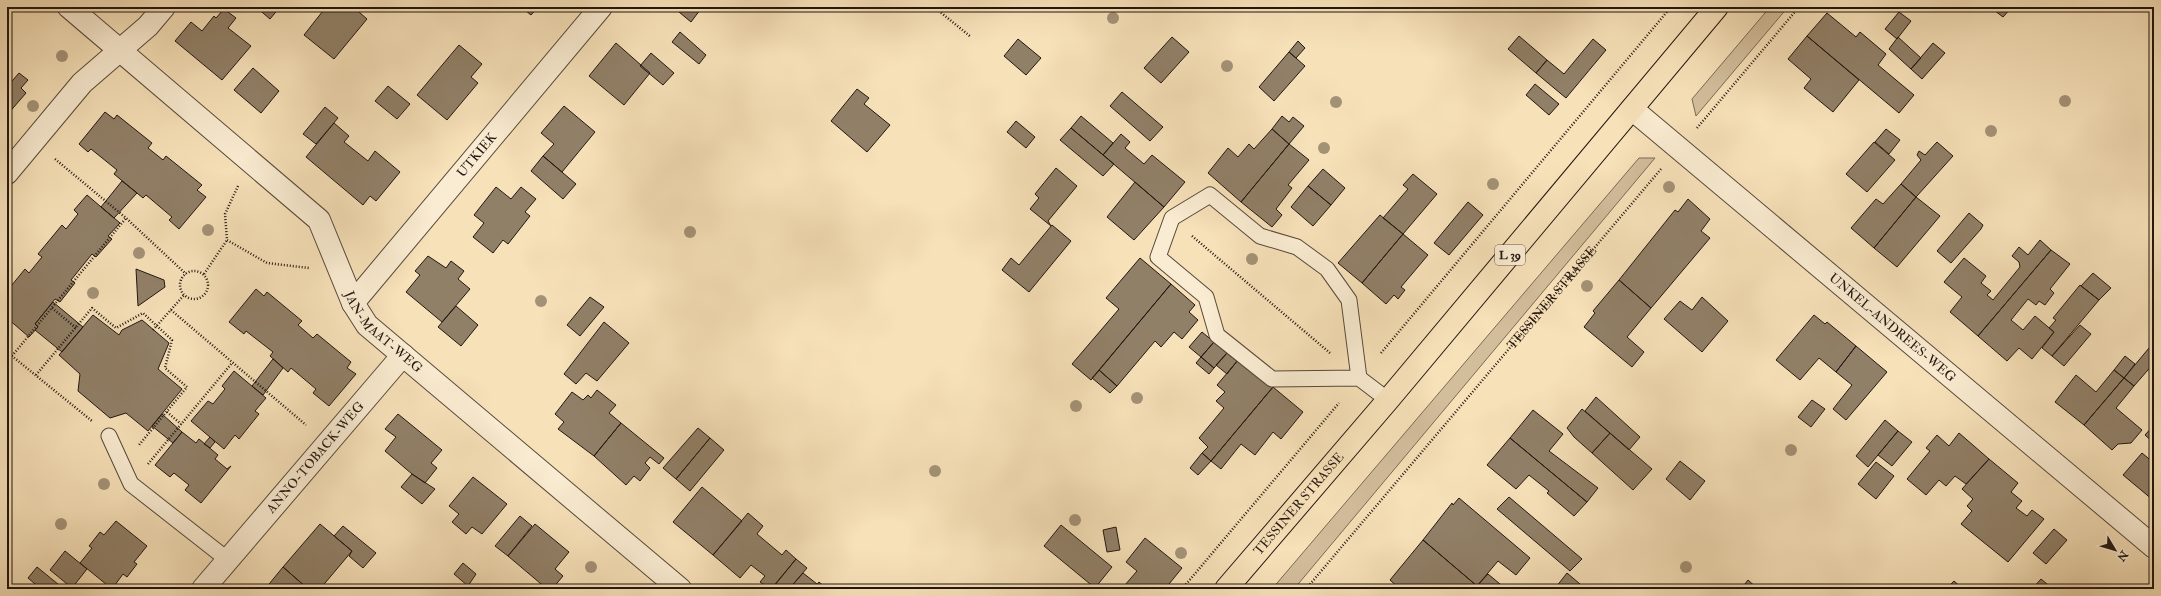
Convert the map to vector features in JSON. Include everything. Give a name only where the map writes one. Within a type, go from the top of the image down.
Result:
[{"type":"main road","name":"TESSINER STRASSE","points":[[1226,589],[1388,400],[1717,7]]},
{"type":"street","name":"JAN-MAAT-WEG","points":[[69,7],[319,220],[353,303],[367,325],[680,589]]},
{"type":"street","points":[[7,173],[82,83],[148,26],[164,7]]},
{"type":"street","name":"UTKIEK","points":[[353,303],[601,7]]},
{"type":"street","name":"UNKEL-ANDREES-WEG","points":[[1632,109],[2154,547]]},
{"type":"street","name":"ANNO-TOBACK-WEG","points":[[203,589],[403,355]]},
{"type":"lane","points":[[1359,378],[1349,300],[1327,268],[1297,247],[1260,236],[1210,195],[1172,218],[1158,257],[1206,297],[1216,335],[1272,379],[1359,378],[1388,400]]},
{"type":"lane","points":[[109,436],[131,484],[228,560]]},
{"type":"path","points":[[934,7],[971,37]]},
{"type":"path","points":[[1182,589],[1671,7]]},
{"type":"path","name":"TESSINER STRASSE","points":[[1306,589],[1799,7]]},
{"type":"path","points":[[34,142],[126,218],[186,274]]},
{"type":"path","points":[[204,274],[227,240],[225,214],[250,160]]},
{"type":"path","points":[[12,356],[126,218]]},
{"type":"path","points":[[1172,218],[1359,378]]},
{"type":"path","points":[[227,240],[267,263],[340,271]]},
{"type":"path","points":[[195,270],[204,274],[207,278],[209,287],[205,294],[197,299],[188,298],[184,295],[180,281],[186,274],[195,270]]},
{"type":"path","points":[[153,330],[184,295]]},
{"type":"path","points":[[52,308],[76,328]]},
{"type":"path","points":[[36,375],[92,308],[116,328],[143,314],[172,340],[165,368],[187,387],[123,465]]},
{"type":"path","points":[[171,310],[327,444]]},
{"type":"path","points":[[7,352],[109,436]]},
{"type":"path","points":[[131,484],[232,362]]},
{"type":"path","points":[[167,412],[181,424]]},
{"type":"shaded area","points":[[1770,7],[1788,7],[1696,116],[1692,99]]},
{"type":"shaded area","points":[[1639,158],[1655,158],[1294,589],[1272,589]]},
{"type":"building","points":[[256,7],[280,7],[270,19]]},
{"type":"building","points":[[326,7],[363,7],[359,12],[367,19],[334,59],[304,35]]},
{"type":"building","points":[[521,7],[538,7],[531,15]]},
{"type":"building","points":[[673,7],[705,7],[702,11],[700,10],[691,22]]},
{"type":"building","points":[[1990,7],[2012,7],[2003,17]]},
{"type":"building","points":[[224,9],[236,18],[228,28],[251,46],[222,80],[175,41],[191,22],[202,31],[214,16],[216,18]]},
{"type":"building","points":[[1899,12],[1911,21],[1897,39],[1885,29]]},
{"type":"building","points":[[1827,13],[1856,37],[1860,32],[1886,54],[1878,65],[1914,95],[1899,113],[1807,36]]},
{"type":"building","points":[[680,32],[706,55],[699,64],[672,42]]},
{"type":"building","points":[[1519,36],[1547,60],[1536,73],[1508,49]]},
{"type":"building","points":[[1807,36],[1859,80],[1833,112],[1804,88],[1811,79],[1788,59]]},
{"type":"building","points":[[1172,37],[1189,52],[1161,83],[1144,68]]},
{"type":"building","points":[[1898,37],[1921,58],[1911,69],[1889,49]]},
{"type":"building","points":[[1018,39],[1041,58],[1026,75],[1004,56]]},
{"type":"building","points":[[1593,39],[1606,50],[1566,98],[1536,73],[1547,60],[1564,74]]},
{"type":"building","points":[[1298,41],[1305,48],[1296,58],[1289,52]]},
{"type":"building","points":[[616,43],[650,73],[624,105],[589,76]]},
{"type":"building","points":[[1933,43],[1945,53],[1922,79],[1911,69]]},
{"type":"building","points":[[459,45],[482,64],[471,77],[478,83],[447,120],[417,95]]},
{"type":"building","points":[[1289,52],[1305,66],[1274,101],[1259,87]]},
{"type":"building","points":[[651,53],[674,73],[663,85],[640,66]]},
{"type":"building","points":[[253,68],[279,91],[261,113],[234,90]]},
{"type":"building","points":[[19,73],[28,80],[21,88],[26,93],[7,115],[7,77],[12,81]]},
{"type":"building","points":[[1535,84],[1559,104],[1549,115],[1526,95]]},
{"type":"building","points":[[388,86],[410,104],[397,119],[375,101]]},
{"type":"building","points":[[857,89],[869,98],[864,104],[890,125],[867,152],[831,121]]},
{"type":"building","points":[[1122,92],[1163,127],[1150,141],[1110,106]]},
{"type":"building","points":[[564,106],[595,132],[562,172],[543,156],[554,144],[541,133]]},
{"type":"building","points":[[325,107],[338,118],[316,144],[303,134]]},
{"type":"building","points":[[105,112],[114,119],[117,115],[152,143],[148,148],[163,160],[166,156],[202,185],[197,190],[206,197],[179,229],[169,220],[172,217],[146,195],[143,198],[114,174],[117,170],[91,149],[88,152],[79,144]]},
{"type":"building","points":[[1081,116],[1113,143],[1103,155],[1071,128]]},
{"type":"building","points":[[1282,116],[1289,122],[1293,117],[1304,126],[1289,144],[1272,129]]},
{"type":"building","points":[[1016,121],[1035,137],[1026,148],[1007,132]]},
{"type":"building","points":[[334,123],[349,136],[344,142],[368,161],[375,151],[400,172],[376,201],[370,196],[363,205],[306,157]]},
{"type":"building","points":[[1071,128],[1114,164],[1103,176],[1060,140]]},
{"type":"building","points":[[1272,129],[1289,144],[1241,202],[1208,173],[1228,148],[1238,157],[1249,144],[1254,149]]},
{"type":"building","points":[[1886,129],[1900,140],[1889,154],[1875,142]]},
{"type":"building","points":[[1121,134],[1130,142],[1125,148],[1144,164],[1152,155],[1185,182],[1164,207],[1103,155]]},
{"type":"building","points":[[1874,142],[1895,160],[1867,192],[1846,174]]},
{"type":"building","points":[[1937,142],[1953,156],[1916,197],[1901,184],[1921,160],[1917,155],[1919,151],[1925,155]]},
{"type":"building","points":[[1289,144],[1309,160],[1288,185],[1292,188],[1276,209],[1282,215],[1272,227],[1241,202]]},
{"type":"building","points":[[543,156],[576,184],[563,199],[531,171]]},
{"type":"building","points":[[1056,168],[1077,186],[1048,221],[1051,226],[1030,209],[1039,198],[1035,194]]},
{"type":"building","points":[[1323,169],[1345,188],[1331,205],[1308,186]]},
{"type":"building","points":[[1413,174],[1437,194],[1403,234],[1383,218],[1408,189],[1403,185]]},
{"type":"building","points":[[122,181],[137,193],[114,218],[101,207]]},
{"type":"building","points":[[1135,182],[1164,207],[1134,240],[1107,217]]},
{"type":"building","points":[[1901,184],[1916,197],[1874,248],[1851,228],[1876,199],[1883,204]]},
{"type":"building","points":[[1308,186],[1331,205],[1313,226],[1291,207]]},
{"type":"building","points":[[496,187],[511,199],[521,187],[536,199],[525,212],[530,216],[508,244],[503,240],[493,253],[473,237],[484,223],[474,215]]},
{"type":"building","points":[[87,195],[120,223],[108,236],[112,239],[96,257],[92,254],[71,280],[75,283],[60,302],[55,299],[35,324],[38,327],[29,337],[7,318],[7,291],[25,269],[29,273],[42,257],[38,254],[62,225],[66,229],[78,214],[74,210]]},
{"type":"building","points":[[1916,197],[1940,216],[1897,267],[1874,248]]},
{"type":"building","points":[[1688,199],[1710,219],[1701,231],[1710,238],[1651,308],[1619,280],[1675,210],[1678,212]]},
{"type":"building","points":[[1468,202],[1483,215],[1449,255],[1434,243]]},
{"type":"building","points":[[1969,213],[1983,225],[1951,263],[1937,251]]},
{"type":"building","points":[[1380,215],[1403,234],[1362,283],[1338,263]]},
{"type":"building","points":[[1052,225],[1071,241],[1029,292],[1002,270],[1011,258],[1019,265]]},
{"type":"building","points":[[1403,234],[1428,255],[1401,287],[1405,290],[1398,299],[1394,295],[1386,304],[1362,283]]},
{"type":"building","points":[[2040,240],[2051,250],[1978,336],[1950,312],[1962,297],[1944,282],[1964,258],[1986,276],[1981,283],[1991,291],[1987,295],[1993,300],[2020,267],[2019,262],[2012,256],[2019,247],[2028,255]]},
{"type":"building","points":[[2051,250],[2070,264],[2050,289],[2054,293],[2045,305],[2039,301],[2036,305],[2028,299],[2011,320],[2023,330],[2035,316],[2054,332],[2032,359],[2019,348],[2007,361],[1978,336]]},
{"type":"building","points":[[428,256],[446,268],[451,261],[464,271],[458,279],[470,289],[442,322],[406,292],[420,275],[415,271]]},
{"type":"building","points":[[1140,258],[1171,284],[1091,380],[1072,364],[1119,309],[1106,298]]},
{"type":"building","points":[[136,269],[164,280],[165,287],[138,306]]},
{"type":"building","points":[[2093,273],[2111,288],[2099,300],[2081,286]]},
{"type":"building","points":[[1619,280],[1651,308],[1627,337],[1644,352],[1632,367],[1584,327],[1595,313],[1593,311]]},
{"type":"building","points":[[1171,284],[1195,305],[1189,312],[1198,320],[1182,339],[1174,332],[1161,347],[1155,341],[1117,386],[1099,370]]},
{"type":"building","points":[[2080,285],[2099,300],[2052,356],[2042,348],[2054,332],[2049,328],[2056,320],[2053,318]]},
{"type":"building","points":[[256,289],[264,296],[267,292],[302,321],[298,325],[313,338],[317,334],[351,362],[347,368],[356,374],[329,406],[313,393],[316,389],[291,368],[288,372],[270,356],[273,352],[246,331],[244,334],[229,322]]},
{"type":"building","points":[[590,297],[604,307],[580,336],[567,325]]},
{"type":"building","points":[[1702,297],[1728,321],[1702,352],[1664,319],[1680,301],[1692,310]]},
{"type":"building","points":[[53,302],[83,327],[62,352],[35,330],[38,327],[35,324]]},
{"type":"building","points":[[456,306],[478,325],[461,346],[438,327]]},
{"type":"building","points":[[93,315],[119,335],[122,330],[142,320],[169,343],[158,369],[182,389],[148,431],[126,413],[110,418],[78,391],[80,374],[59,355]]},
{"type":"building","points":[[1814,315],[1825,324],[1827,322],[1856,346],[1836,372],[1819,358],[1800,380],[1776,360]]},
{"type":"building","points":[[604,322],[629,343],[597,381],[586,373],[576,384],[564,374]]},
{"type":"building","points":[[2080,325],[2091,334],[2064,366],[2052,356]]},
{"type":"building","points":[[1202,332],[1214,342],[1201,357],[1189,347]]},
{"type":"building","points":[[1214,342],[1227,353],[1214,368],[1201,357]]},
{"type":"building","points":[[2154,342],[2154,363],[2134,386],[2124,378]]},
{"type":"building","points":[[1856,346],[1887,372],[1846,420],[1833,409],[1852,385],[1836,372]]},
{"type":"building","points":[[1227,353],[1237,361],[1227,374],[1216,365]]},
{"type":"building","points":[[2125,356],[2135,364],[2124,378],[2114,370]]},
{"type":"building","points":[[1201,357],[1214,368],[1209,374],[1196,363]]},
{"type":"building","points":[[273,359],[283,368],[263,395],[252,386]]},
{"type":"building","points":[[1239,359],[1273,387],[1211,461],[1202,453],[1208,447],[1199,438],[1224,408],[1216,401],[1225,392],[1217,385]]},
{"type":"building","points":[[1099,370],[1117,386],[1110,393],[1092,378]]},
{"type":"building","points":[[2114,370],[2124,378],[2084,425],[2055,402],[2076,375],[2096,392]]},
{"type":"building","points":[[234,371],[266,398],[255,411],[259,414],[239,439],[235,435],[224,449],[191,421],[208,401],[213,404],[225,389],[222,386]]},
{"type":"building","points":[[2124,378],[2134,386],[2116,408],[2142,430],[2131,443],[2118,444],[2112,450],[2084,425]]},
{"type":"building","points":[[1273,387],[1303,412],[1281,439],[1273,432],[1255,455],[1241,444],[1221,469],[1211,461]]},
{"type":"building","points":[[597,390],[616,405],[609,413],[621,423],[594,456],[558,429],[564,422],[555,414],[572,392],[583,400],[588,395],[591,398]]},
{"type":"building","points":[[1596,397],[1640,437],[1629,450],[1585,411]]},
{"type":"building","points":[[1812,400],[1825,409],[1811,427],[1798,417]]},
{"type":"building","points":[[1582,409],[1610,433],[1592,453],[1574,437],[1567,428]]},
{"type":"building","points":[[1533,410],[1563,434],[1549,451],[1598,488],[1587,502],[1510,438]]},
{"type":"building","points":[[162,414],[182,432],[173,443],[152,426]]},
{"type":"building","points":[[398,414],[442,450],[431,463],[437,468],[425,483],[385,451],[396,437],[385,429]]},
{"type":"building","points":[[1885,420],[1898,431],[1868,467],[1856,456]]},
{"type":"building","points":[[621,423],[664,458],[659,464],[650,457],[645,463],[650,468],[640,481],[634,476],[626,485],[594,456]]},
{"type":"building","points":[[2154,425],[2154,443],[2145,435]]},
{"type":"building","points":[[698,428],[710,438],[676,479],[663,468]]},
{"type":"building","points":[[1898,431],[1912,442],[1892,466],[1878,455]]},
{"type":"building","points":[[182,432],[196,443],[199,439],[218,455],[215,459],[227,469],[231,466],[201,503],[185,490],[189,485],[174,473],[170,477],[155,465]]},
{"type":"building","points":[[1610,433],[1652,469],[1633,490],[1592,453]]},
{"type":"building","points":[[1959,433],[1989,459],[1966,484],[1955,476],[1946,486],[1939,480],[1926,495],[1907,479],[1930,451],[1926,448],[1937,435],[1949,446]]},
{"type":"building","points":[[210,437],[215,442],[210,448],[204,444]]},
{"type":"building","points":[[710,438],[724,450],[690,491],[676,479]]},
{"type":"building","points":[[1510,438],[1587,502],[1574,516],[1547,493],[1549,491],[1529,475],[1516,489],[1487,465]]},
{"type":"building","points":[[1202,453],[1211,461],[1198,475],[1190,468]]},
{"type":"building","points":[[2142,453],[2154,463],[2153,500],[2123,475]]},
{"type":"building","points":[[1989,459],[2018,483],[2011,492],[2022,501],[2016,508],[2027,516],[2032,510],[2044,519],[2008,562],[1961,524],[1972,511],[1967,506],[1973,499],[1962,489]]},
{"type":"building","points":[[1680,461],[1705,481],[1690,500],[1666,479]]},
{"type":"building","points":[[1876,462],[1894,476],[1876,499],[1858,484]]},
{"type":"building","points":[[412,474],[435,489],[422,504],[401,487]]},
{"type":"building","points":[[473,477],[507,504],[482,534],[472,527],[466,534],[452,522],[459,514],[449,506]]},
{"type":"building","points":[[702,487],[742,521],[713,555],[673,522]]},
{"type":"building","points":[[1509,497],[1582,559],[1570,571],[1497,509]]},
{"type":"building","points":[[1459,498],[1530,558],[1516,575],[1498,561],[1477,586],[1423,540],[1452,503],[1453,505]]},
{"type":"building","points":[[748,513],[763,526],[757,534],[782,555],[786,550],[796,559],[771,589],[760,582],[765,576],[751,565],[740,578],[713,555]]},
{"type":"building","points":[[520,516],[532,526],[508,556],[495,546]]},
{"type":"building","points":[[116,521],[147,546],[134,562],[137,564],[127,577],[123,574],[112,589],[80,563],[92,548],[89,546],[100,532],[104,535]]},
{"type":"building","points":[[320,524],[352,551],[320,589],[308,589],[283,567]]},
{"type":"building","points":[[535,524],[569,552],[555,569],[563,576],[552,589],[547,589],[508,556]]},
{"type":"building","points":[[1061,525],[1112,567],[1095,588],[1044,546]]},
{"type":"building","points":[[343,526],[376,553],[363,568],[349,556],[352,551],[334,536]]},
{"type":"building","points":[[1116,527],[1120,550],[1107,552],[1103,530]]},
{"type":"building","points":[[2054,529],[2067,540],[2046,564],[2033,553]]},
{"type":"building","points":[[1145,538],[1182,568],[1165,589],[1131,589],[1125,585],[1137,571],[1126,562]]},
{"type":"building","points":[[1423,540],[1477,586],[1474,589],[1400,589],[1390,580]]},
{"type":"building","points":[[65,551],[87,569],[72,588],[50,570]]},
{"type":"building","points":[[796,559],[807,568],[789,589],[780,589],[775,585]]},
{"type":"building","points":[[463,563],[476,574],[468,586],[454,574]]},
{"type":"building","points":[[37,567],[64,589],[41,589],[28,578]]},
{"type":"building","points":[[283,567],[308,589],[265,589]]},
{"type":"building","points":[[803,573],[817,584],[813,589],[789,589]]},
{"type":"building","points":[[1567,573],[1586,589],[1558,589],[1556,587]]},
{"type":"building","points":[[1488,574],[1506,589],[1475,588]]},
{"type":"building","points":[[2041,579],[2053,589],[2032,589]]},
{"type":"building","points":[[1748,580],[1758,589],[1741,589]]},
{"type":"building","points":[[1954,581],[1963,589],[1946,589]]},
{"type":"building","points":[[819,582],[827,589],[813,589]]}]
